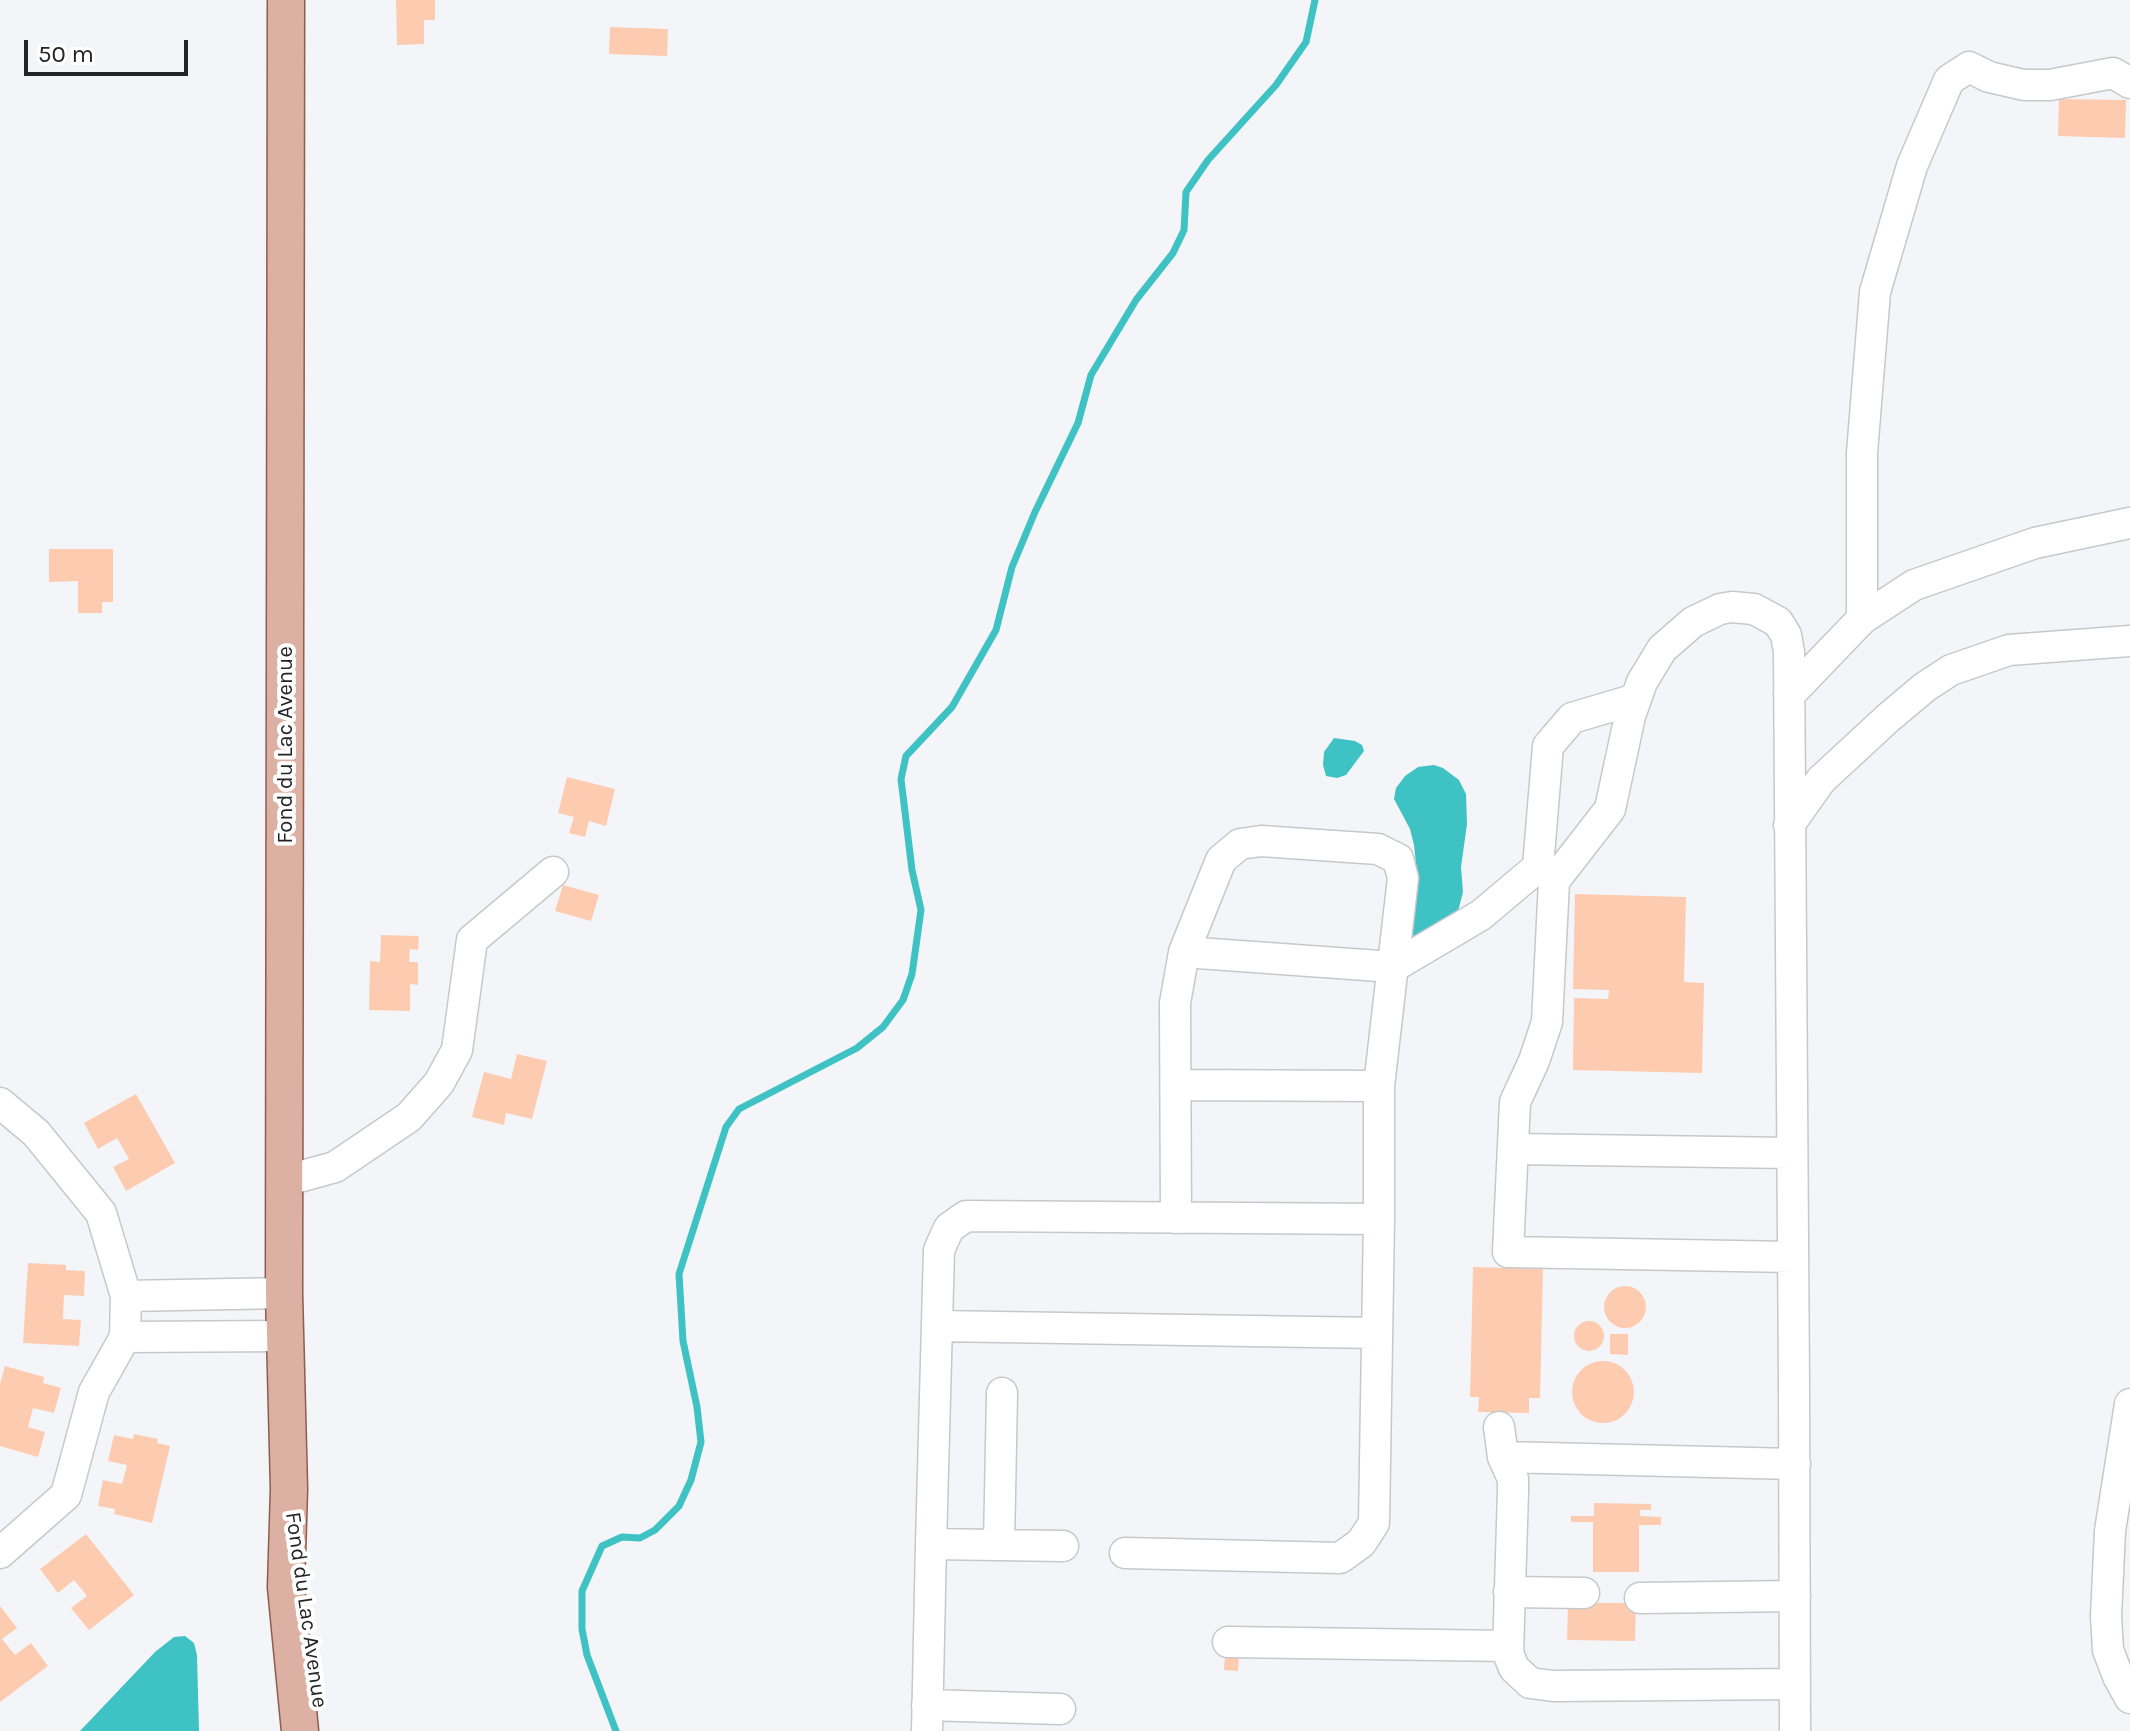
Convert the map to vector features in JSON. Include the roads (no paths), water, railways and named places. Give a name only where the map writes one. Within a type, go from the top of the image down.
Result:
[{"type":"main road","name":"Fond du Lac Avenue","points":[[286,0],[284,1293],[289,1489],[286,1601],[300,1731]]},
{"type":"main road","name":"Fond du Lac Avenue","points":[[289,1489],[324,1731]]},
{"type":"street","points":[[1862,619],[1862,453],[1875,292],[1912,166],[1949,80],[1969,67],[1989,77],[2024,85],[2050,85],[2113,73],[2130,83]]},
{"type":"street","points":[[1789,695],[1862,619],[1914,585],[2035,543],[2130,523]]},
{"type":"street","points":[[1792,1257],[1508,1252],[1515,1102],[1534,1061],[1547,1022],[1554,881],[1610,809],[1636,699],[1662,649],[1693,622],[1720,609],[1742,606],[1763,612],[1778,622],[1786,635],[1789,652],[1795,1731]]},
{"type":"street","points":[[1789,825],[1821,780],[1888,718],[1951,670],[2009,650],[2130,641]]},
{"type":"street","points":[[1184,952],[1393,967],[1481,915],[1538,867],[1548,746],[1572,718],[1636,699]]},
{"type":"street","points":[[1125,1553],[1340,1558],[1361,1543],[1374,1523],[1379,1086],[1403,878],[1398,859],[1378,849],[1261,841],[1240,844],[1221,860],[1184,952],[1175,1003],[1176,1218]]},
{"type":"street","points":[[284,1181],[335,1167],[409,1117],[439,1083],[457,1050],[472,940],[553,872]]},
{"type":"street","points":[[1176,1085],[1379,1086]]},
{"type":"street","points":[[0,1103],[36,1133],[101,1213],[126,1296],[125,1337],[94,1392],[66,1495],[0,1553]]},
{"type":"street","points":[[1513,1149],[1791,1153]]},
{"type":"street","points":[[1060,1709],[927,1718],[939,1250],[949,1228],[966,1216],[1379,1219]]},
{"type":"street","points":[[126,1296],[284,1293]]},
{"type":"street","points":[[937,1326],[1377,1333]]},
{"type":"street","points":[[125,1337],[285,1336]]},
{"type":"street","points":[[999,1545],[1002,1393]]},
{"type":"street","points":[[2130,1404],[2110,1531],[2106,1616],[2108,1650],[2130,1698]]},
{"type":"street","points":[[1795,1464],[1501,1442],[1513,1479],[1508,1646],[1514,1668],[1530,1683],[1553,1686],[1795,1684]]},
{"type":"street","points":[[931,1544],[1063,1546]]},
{"type":"street","points":[[1509,1592],[1584,1593]]},
{"type":"street","points":[[1640,1598],[1795,1596]]},
{"type":"street","points":[[1228,1642],[1508,1646]]},
{"type":"water","points":[[1334,738],[1355,741],[1362,745],[1364,751],[1346,775],[1337,778],[1326,776],[1323,765],[1324,752]]},
{"type":"water","points":[[1434,765],[1459,780],[1466,794],[1467,824],[1461,867],[1463,892],[1455,923],[1426,944],[1411,936],[1412,880],[1416,864],[1414,845],[1410,829],[1394,799],[1396,788],[1405,776],[1418,767]]},
{"type":"water","points":[[185,1636],[194,1643],[197,1655],[199,1731],[80,1731],[155,1652],[174,1637]]},
{"type":"waterway","points":[[616,1731],[587,1655],[582,1629],[582,1591],[602,1546],[622,1537],[640,1538],[655,1530],[679,1506],[691,1480],[701,1442],[683,1341],[679,1274],[726,1127],[739,1109],[857,1048],[883,1027],[903,1000],[912,974],[921,910],[912,870],[901,779],[906,756],[952,707],[996,630],[1012,567],[1078,423],[1091,375],[1136,300],[1173,253],[1184,230],[1186,192],[1208,160],[1276,85],[1306,42],[1315,0]]}]
